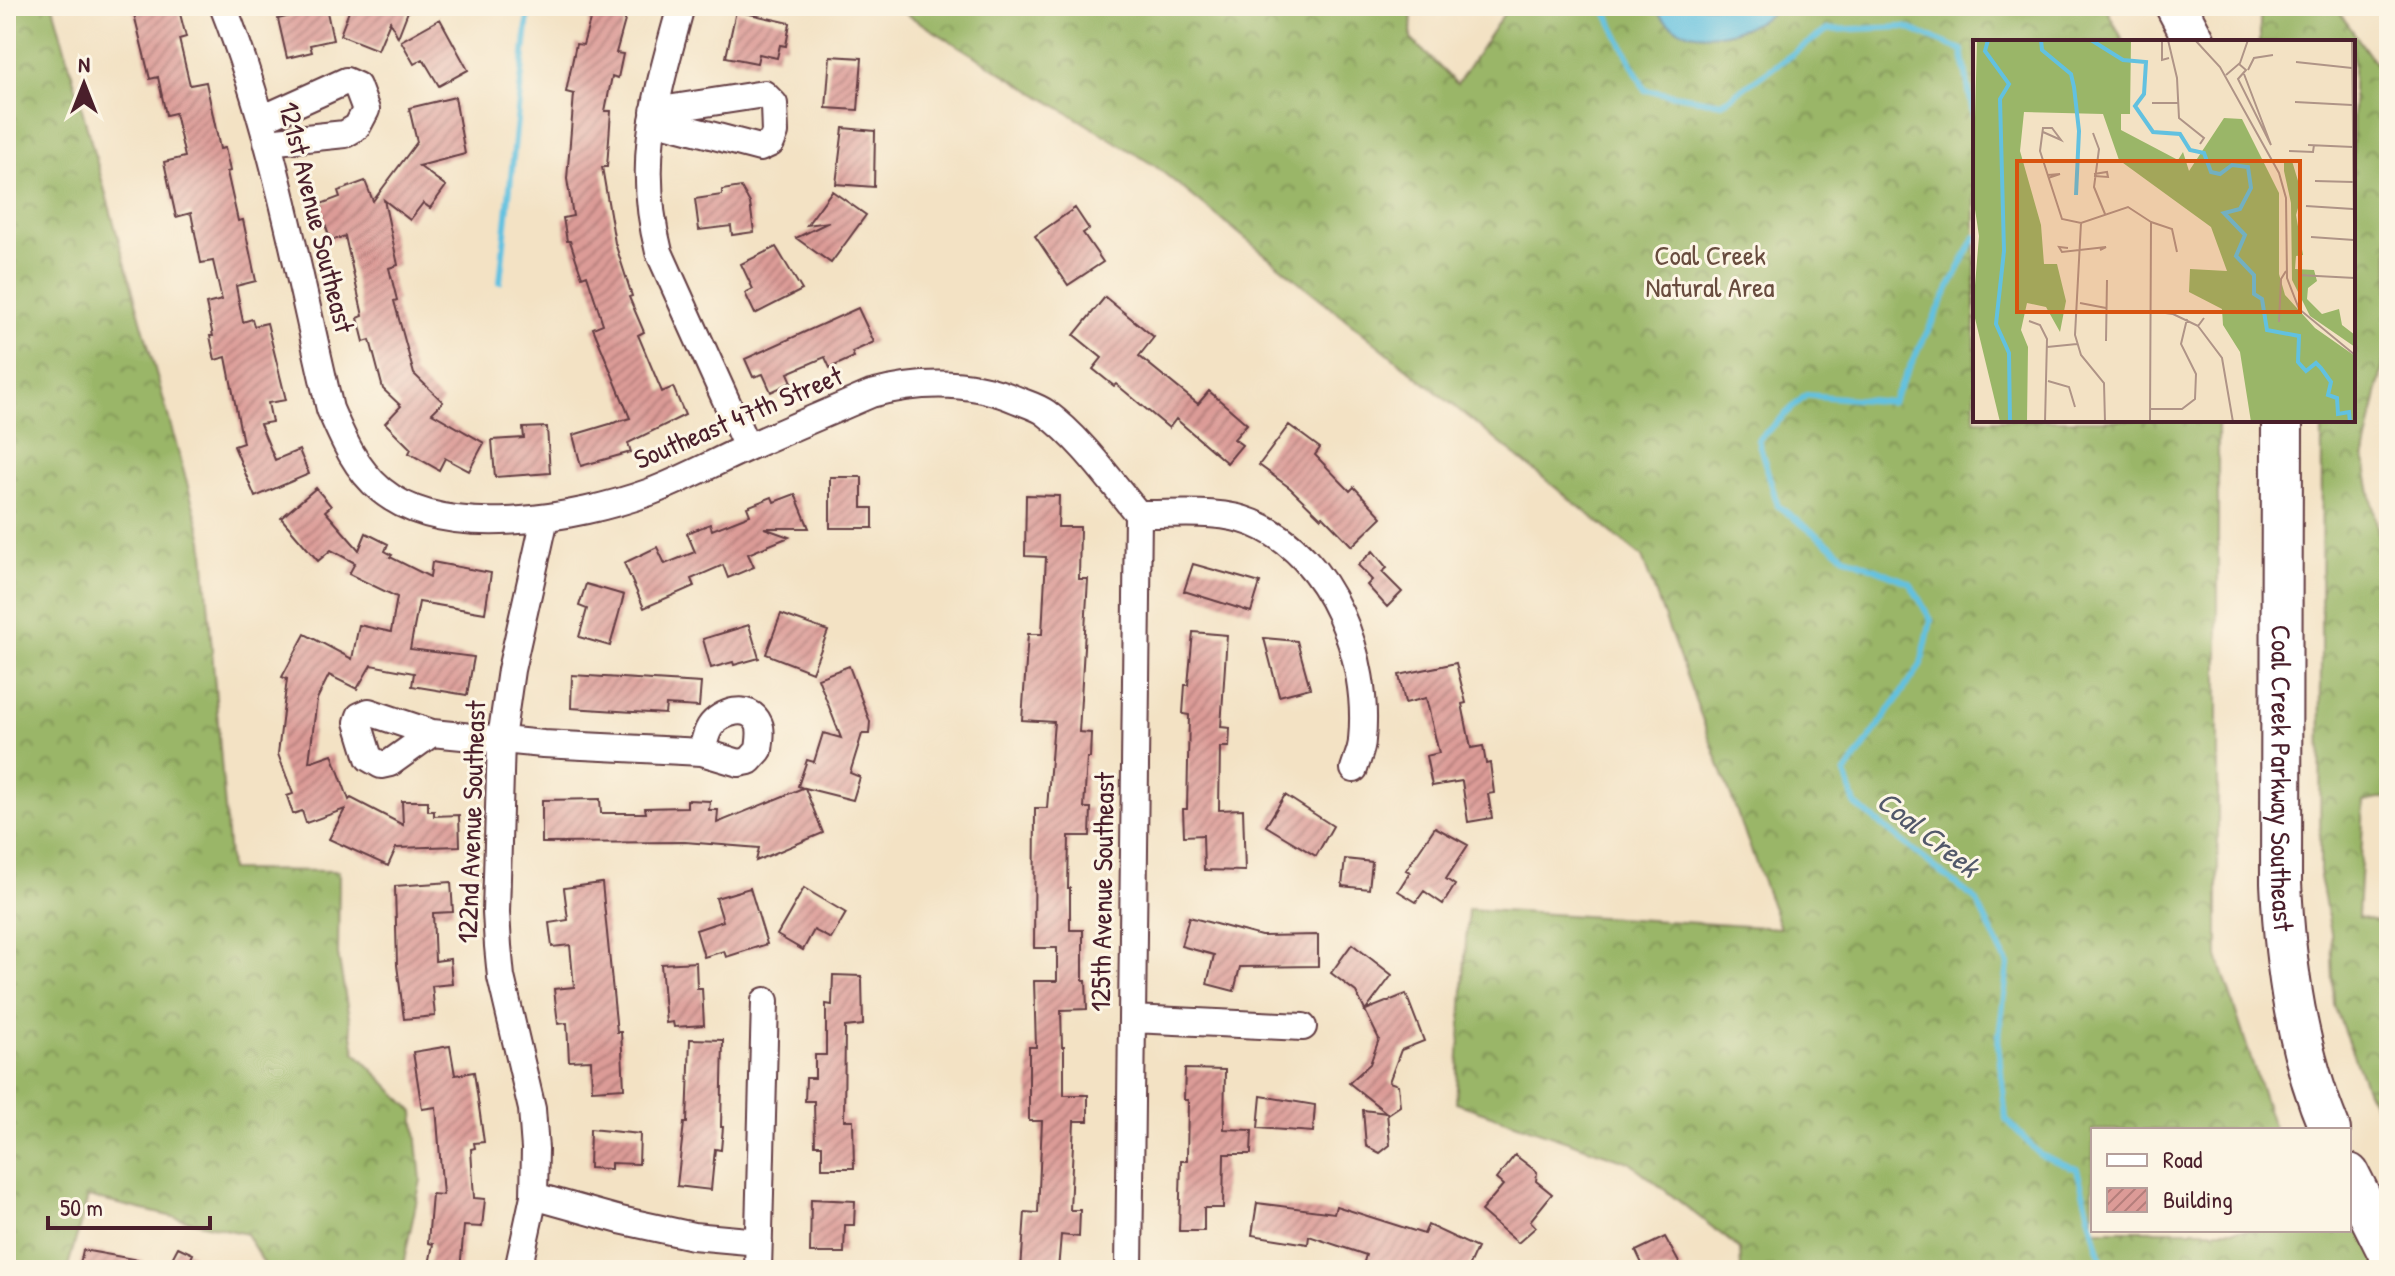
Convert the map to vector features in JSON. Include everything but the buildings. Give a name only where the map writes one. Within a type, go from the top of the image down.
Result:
[{"type":"main road","points":[[2176,6],[2194,40]]},
{"type":"main road","name":"Coal Creek Parkway Southeast","points":[[2282,422],[2283,932],[2290,992],[2306,1061],[2329,1128]]},
{"type":"main road","points":[[2351,1178],[2389,1254]]},
{"type":"street","name":"121st Avenue Southeast","points":[[223,6],[246,63],[330,409],[344,443]]},
{"type":"street","points":[[681,6],[653,115],[647,182],[651,221],[659,252],[747,447]]},
{"type":"street","name":"Southeast 47th Street","points":[[344,443],[363,472],[382,491],[402,504],[437,515],[474,520],[545,518],[651,491],[747,447],[883,391],[906,385],[943,384],[979,388],[1043,411],[1073,436],[1138,514]]},
{"type":"street","points":[[1138,514],[1227,517],[1251,522],[1276,534],[1298,551],[1318,574],[1336,601],[1359,678],[1362,742],[1354,769]]},
{"type":"street","name":"125th Avenue Southeast","points":[[1135,1270],[1133,1019],[1138,514]]},
{"type":"street","name":"122nd Avenue Southeast","points":[[518,1270],[534,1196],[535,1149],[532,1109],[501,977],[498,946],[496,912],[501,739],[511,670],[545,518]]},
{"type":"street","points":[[432,733],[702,752]]},
{"type":"street","points":[[758,1270],[765,1001]]},
{"type":"street","points":[[1133,1019],[1303,1027]]},
{"type":"street","points":[[534,1196],[693,1236],[759,1242]]},
{"type":"green space","points":[[6,6],[53,6],[203,540],[230,870],[339,871],[338,955],[355,1052],[414,1112],[421,1180],[402,1270],[268,1270],[246,1234],[88,1197],[67,1270],[6,1270]]},
{"type":"green space","name":"Coal Creek Natural Area","points":[[893,6],[1412,6],[1411,39],[1457,84],[1509,6],[2105,6],[2123,40],[1973,40],[1973,422],[2218,422],[2218,957],[2273,1128],[2091,1128],[2091,1232],[2351,1232],[2351,1219],[2389,1270],[1741,1270],[1740,1249],[1629,1162],[1456,1103],[1468,909],[1780,928],[1642,557],[1155,166]]},
{"type":"green space","points":[[2260,6],[2335,6],[2387,80],[2389,93],[2389,336],[2364,456],[2389,590],[2389,797],[2364,802],[2358,917],[2389,924],[2389,1132],[2367,1091],[2334,1005],[2331,933],[2320,877],[2322,422],[2355,422],[2355,40],[2260,40]]},
{"type":"water","points":[[1654,6],[1772,6],[1771,14],[1757,22],[1725,33],[1708,35],[1677,29],[1664,20]]},
{"type":"waterway","points":[[500,282],[529,6]]},
{"type":"waterway","name":"Coal Creek","points":[[1603,6],[1645,90],[1722,103],[1827,30],[1905,27],[1962,50],[1973,114]]},
{"type":"waterway","name":"Coal Creek","points":[[1973,241],[1892,402],[1806,395],[1758,440],[1778,506],[1846,557],[1910,583],[1931,620],[1921,665],[1845,774],[1855,804],[1976,900],[2008,965],[1998,1044],[2006,1119],[2040,1155],[2077,1169],[2091,1222]]},
{"type":"waterway","name":"Coal Creek","points":[[2094,1232],[2104,1270]]}]
